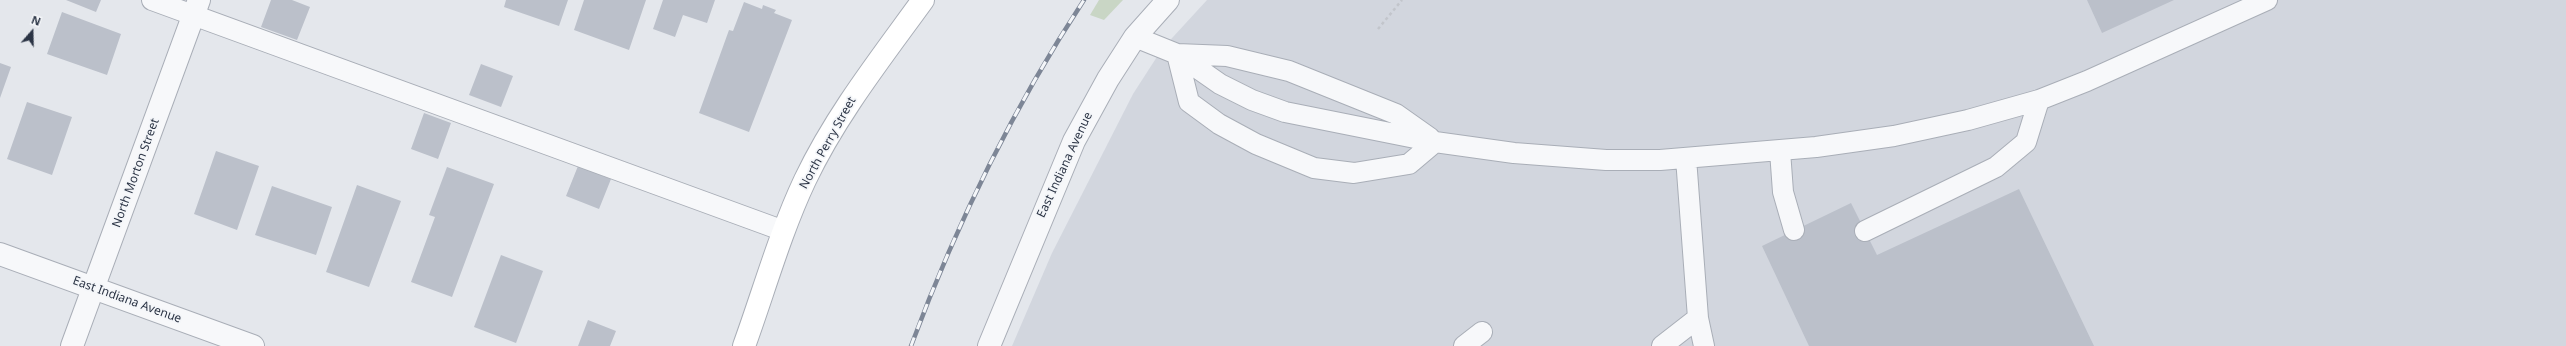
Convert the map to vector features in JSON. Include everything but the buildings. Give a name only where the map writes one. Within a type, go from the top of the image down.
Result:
[{"type":"main road","name":"North Perry Street","points":[[744,346],[784,231],[805,180],[846,108],[923,0]]},
{"type":"street","name":"East Indiana Avenue","points":[[990,346],[1074,141],[1108,78],[1135,36],[1168,0]]},
{"type":"street","name":"North Morton Street","points":[[72,346],[197,8]]},
{"type":"street","name":"East Indiana Avenue","points":[[0,254],[253,346]]},
{"type":"lane","points":[[152,0],[197,8],[784,231]]},
{"type":"lane","points":[[1135,36],[1177,54],[1220,84],[1272,108],[1435,142],[1559,157],[1606,160],[1686,158],[1780,151],[1894,136],[1968,120],[2039,100],[2088,81],[2267,0]]},
{"type":"lane","points":[[1177,54],[1228,56],[1289,71],[1396,114],[1435,142]]},
{"type":"lane","points":[[1177,54],[1189,102],[1219,124],[1256,144],[1314,168],[1354,173],[1409,164],[1435,142]]},
{"type":"lane","points":[[1865,231],[1996,167],[2026,142],[2039,100]]},
{"type":"lane","points":[[1780,151],[1784,192],[1794,230]]},
{"type":"lane","points":[[1686,158],[1698,318],[1704,346]]},
{"type":"lane","points":[[1662,346],[1698,318]]},
{"type":"lane","points":[[1464,346],[1482,332]]},
{"type":"path","points":[[1378,29],[1402,0]]},
{"type":"shaded area","points":[[1207,0],[2566,0],[2566,346],[1012,346],[1052,253],[1133,94],[1162,49]]},
{"type":"green space","points":[[1099,0],[1123,0],[1104,20],[1090,15]]},
{"type":"railway","points":[[911,346],[947,256],[988,168],[1033,83],[1084,0]]}]
